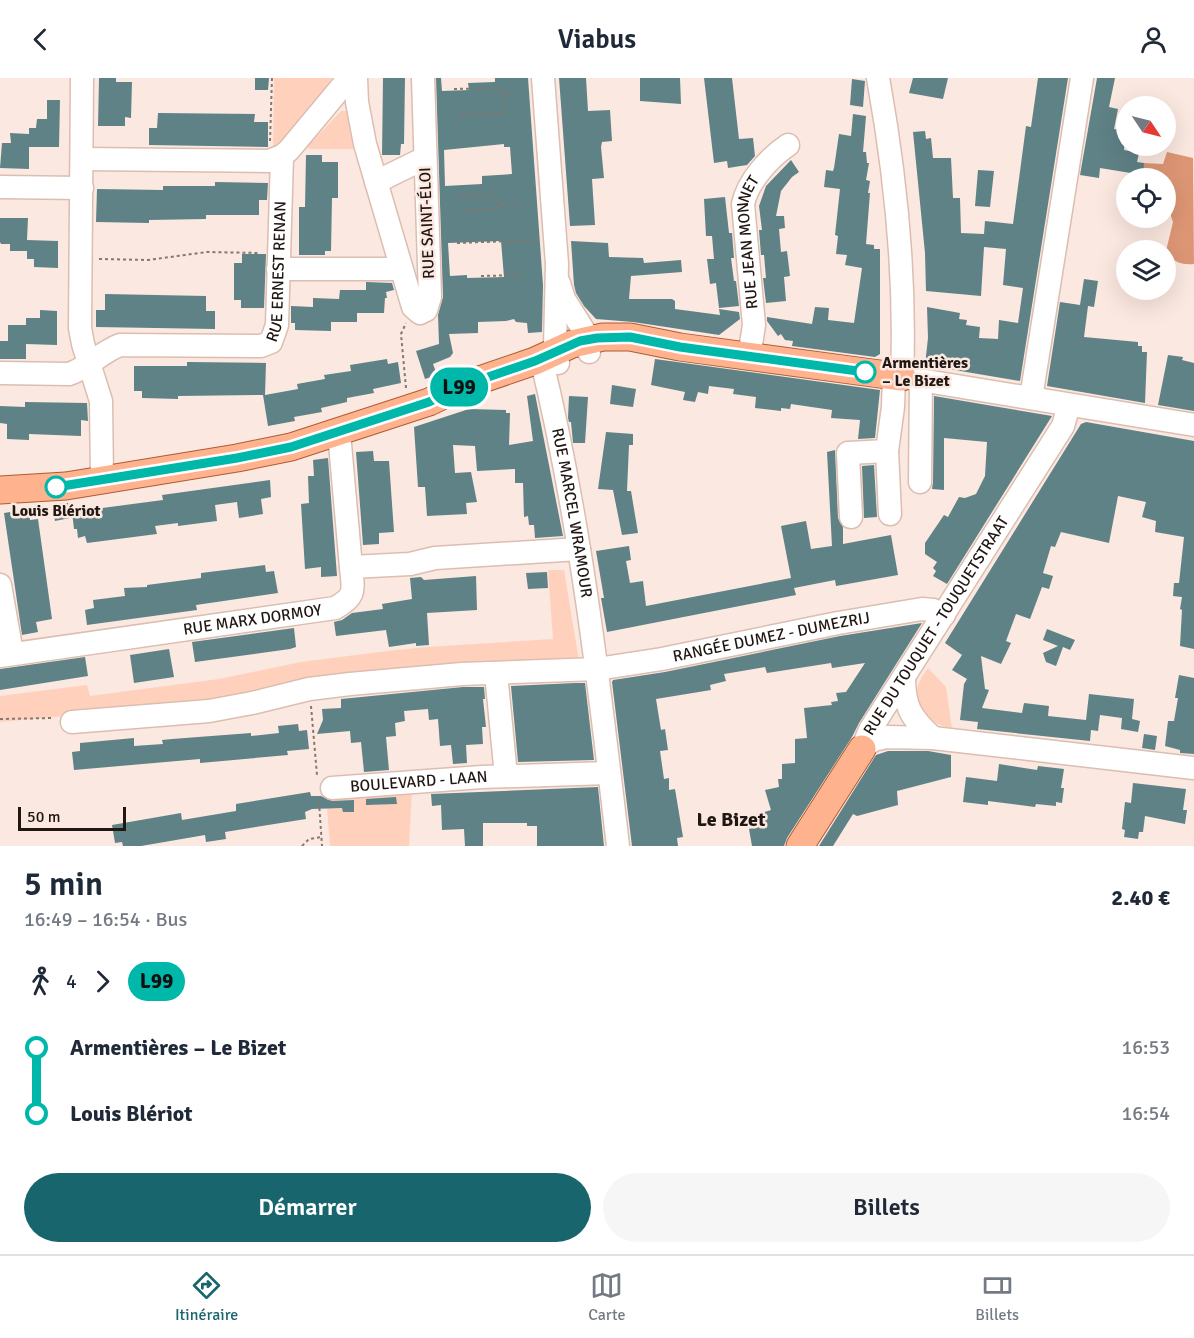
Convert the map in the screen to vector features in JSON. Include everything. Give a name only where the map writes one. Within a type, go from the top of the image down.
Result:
[{"type":"main road","points":[[0,489],[53,488],[291,447],[419,405],[460,397],[609,336],[630,337],[680,347],[906,378]]},
{"type":"main road","name":"RUE DU TOUQUET - TOUQUETSTRAAT","points":[[800,846],[862,749]]},
{"type":"street","points":[[82,78],[80,328],[101,401],[102,480]]},
{"type":"street","points":[[82,159],[275,158],[307,131],[349,78]]},
{"type":"street","name":"RUE SAINT-ÉLOI","points":[[356,78],[361,130],[413,307],[418,313],[424,312],[430,297],[423,78]]},
{"type":"street","points":[[543,78],[557,273],[564,299],[584,329],[588,346]]},
{"type":"street","points":[[878,78],[902,252],[906,378],[920,482]]},
{"type":"street","points":[[891,78],[898,104],[903,146],[900,160],[892,171]]},
{"type":"street","points":[[1031,398],[1082,78]]},
{"type":"street","name":"RUE JEAN MONNET","points":[[749,357],[754,325],[742,204],[746,193],[765,164],[788,145]]},
{"type":"street","name":"RUE ERNEST RENAN","points":[[0,373],[63,374],[75,372],[120,345],[266,346],[276,332],[279,261],[275,158]]},
{"type":"street","points":[[376,182],[425,158]]},
{"type":"street","points":[[0,187],[82,188]]},
{"type":"street","name":"RUE SAINT-ÉLOI","points":[[279,261],[401,268]]},
{"type":"street","name":"RUE MARCEL WRAMOUR","points":[[557,273],[550,360],[597,669],[618,846]]},
{"type":"street","points":[[906,378],[1194,425]]},
{"type":"street","points":[[890,514],[887,451],[893,407],[906,378]]},
{"type":"street","name":"RUE DU TOUQUET - TOUQUETSTRAAT","points":[[862,749],[870,730],[1063,426],[1069,405]]},
{"type":"street","points":[[339,433],[351,567],[410,564],[435,558],[579,549]]},
{"type":"street","points":[[851,517],[848,453],[887,451]]},
{"type":"street","name":"RUE MARX DORMOY","points":[[6,654],[335,608],[347,601],[352,594],[351,567]]},
{"type":"street","points":[[0,585],[6,654]]},
{"type":"street","name":"RANGÉE DUMEZ - DUMEZRIJ","points":[[72,722],[209,711],[252,704],[309,689],[462,674],[597,669],[662,659],[838,623],[922,609],[933,610],[944,615]]},
{"type":"street","name":"BOULEVARD - LAAN","points":[[496,673],[506,776]]},
{"type":"street","points":[[904,677],[909,711],[918,724],[933,738]]},
{"type":"street","points":[[862,749],[873,740],[887,737],[933,738],[1194,768]]},
{"type":"street","name":"BOULEVARD - LAAN","points":[[323,789],[506,776],[609,773]]},
{"type":"path","points":[[272,78],[275,158]]},
{"type":"path","points":[[454,89],[500,88],[504,94],[505,113],[461,115]]},
{"type":"path","points":[[504,94],[512,93]]},
{"type":"path","points":[[460,196],[492,196],[502,204]]},
{"type":"path","points":[[466,210],[493,209],[502,204],[520,202]]},
{"type":"path","points":[[457,243],[555,239]]},
{"type":"path","points":[[81,258],[148,260],[207,252],[279,261]]},
{"type":"path","points":[[481,276],[524,275]]},
{"type":"path","points":[[413,307],[401,334],[419,405]]},
{"type":"path","points":[[309,689],[323,789],[322,846]]},
{"type":"path","points":[[0,719],[64,718],[72,722]]},
{"type":"path","points":[[302,846],[309,839],[322,837]]},
{"type":"shaded area","points":[[274,78],[332,78],[306,115],[273,147]]},
{"type":"shaded area","points":[[341,111],[349,113],[355,149],[310,149],[307,147]]},
{"type":"shaded area","points":[[1176,154],[1193,158],[1194,264],[1176,261],[1176,240],[1169,240],[1172,228],[1176,228],[1176,168],[1143,168],[1143,163],[1163,164],[1166,156],[1176,156]]},
{"type":"shaded area","points":[[548,570],[564,570],[579,661],[248,693],[189,705],[0,722],[0,696],[87,685],[90,696],[219,679],[301,662],[387,651],[553,639]]},
{"type":"shaded area","points":[[928,668],[946,687],[952,728],[938,724],[926,716],[918,705],[918,687]]},
{"type":"shaded area","points":[[412,790],[409,846],[330,846],[326,795]]},
{"type":"building","points":[[99,78],[116,78],[116,82],[132,82],[131,118],[125,117],[125,126],[98,126]]},
{"type":"building","points":[[255,78],[269,78],[268,90],[255,90]]},
{"type":"building","points":[[383,78],[405,78],[404,144],[401,144],[400,155],[382,155]]},
{"type":"building","points":[[436,78],[441,78],[442,91],[469,90],[468,83],[495,82],[495,78],[528,78],[543,285],[542,332],[528,333],[527,323],[516,322],[514,319],[478,322],[478,333],[449,334],[453,353],[450,357],[433,364],[437,375],[425,379],[416,351],[439,344],[438,315],[443,297]],"holes":[[[504,144],[504,147],[510,147],[512,174],[482,176],[482,184],[445,186],[444,150]],[[501,241],[504,277],[450,276],[448,243]]]},
{"type":"building","points":[[559,78],[586,78],[588,111],[610,110],[612,141],[602,142],[601,147],[604,178],[592,179],[595,225],[570,226]]},
{"type":"building","points":[[640,78],[680,78],[681,104],[640,101]]},
{"type":"building","points":[[704,78],[732,78],[739,139],[753,138],[755,156],[747,165],[728,168],[727,161],[714,163]]},
{"type":"building","points":[[913,78],[948,78],[943,99],[909,93]]},
{"type":"building","points":[[1038,78],[1068,78],[1020,381],[925,365],[928,338],[927,307],[960,313],[959,319],[967,320],[966,325],[980,327],[979,338],[998,339],[999,320],[1018,323],[1023,288],[1003,285],[1006,249],[984,247],[981,296],[926,291],[925,253],[913,132],[925,131],[926,139],[931,138],[933,158],[951,158],[953,198],[960,198],[961,233],[984,234],[985,221],[1013,224],[1026,126],[1031,127]]},
{"type":"building","points":[[1097,78],[1115,78],[1109,107],[1116,109],[1114,129],[1116,129],[1116,156],[1138,156],[1137,162],[1144,163],[1144,168],[1116,168],[1116,171],[1100,168],[1099,178],[1080,175]]},
{"type":"building","points":[[852,79],[865,81],[863,107],[850,105]]},
{"type":"building","points":[[47,100],[60,100],[59,147],[29,147],[29,169],[0,168],[2,143],[11,143],[10,133],[29,134],[29,128],[36,128],[37,119],[47,119]]},
{"type":"building","points":[[158,113],[255,114],[254,122],[268,122],[268,147],[149,145],[149,128],[157,128]]},
{"type":"building","points":[[853,114],[866,116],[863,152],[866,152],[867,163],[869,163],[866,180],[870,181],[868,193],[870,193],[866,244],[874,245],[874,249],[880,249],[880,354],[875,357],[792,346],[793,341],[785,340],[781,334],[778,336],[767,321],[767,317],[812,324],[815,307],[829,308],[828,320],[854,323],[862,268],[845,265],[847,255],[836,254],[838,236],[835,235],[840,189],[824,187],[826,170],[833,171],[834,168],[839,134],[851,136]]},
{"type":"building","points":[[306,155],[322,155],[322,162],[338,162],[338,198],[332,198],[331,251],[325,251],[325,255],[299,255],[299,207],[305,207]]},
{"type":"building","points":[[791,160],[799,172],[781,191],[776,216],[784,216],[785,228],[779,229],[781,252],[787,251],[790,276],[784,277],[786,301],[766,303],[759,206],[766,186]]},
{"type":"building","points":[[978,170],[994,171],[990,207],[975,206]]},
{"type":"building","points":[[215,182],[268,183],[267,200],[259,200],[259,215],[206,215],[206,219],[149,220],[149,223],[96,222],[97,189],[163,190],[163,186],[215,186]]},
{"type":"building","points":[[725,197],[729,233],[732,233],[734,258],[731,258],[739,306],[719,308],[716,283],[710,284],[707,259],[714,259],[712,236],[706,236],[704,199]]},
{"type":"building","points":[[0,218],[28,218],[27,240],[58,241],[58,268],[34,267],[34,259],[27,259],[27,251],[10,251],[10,244],[1,244]]},
{"type":"building","points":[[571,241],[608,243],[609,257],[643,258],[644,263],[681,260],[682,272],[631,276],[629,299],[672,299],[675,301],[675,309],[720,315],[719,309],[739,312],[740,319],[719,335],[596,319],[576,293]]},
{"type":"building","points":[[242,254],[266,254],[264,308],[241,308],[241,300],[234,300],[234,263],[242,263]]},
{"type":"building","points":[[1084,279],[1098,281],[1094,307],[1088,306],[1084,337],[1138,342],[1138,346],[1142,346],[1142,352],[1147,352],[1145,403],[1047,386],[1060,302],[1080,305]]},
{"type":"building","points":[[366,282],[392,283],[394,290],[386,292],[384,313],[357,313],[357,322],[331,322],[331,331],[295,330],[295,323],[291,323],[291,306],[313,307],[313,298],[339,299],[340,290],[366,290]]},
{"type":"building","points":[[105,294],[206,296],[206,311],[215,311],[215,329],[96,327],[96,310],[105,310]]},
{"type":"building","points":[[40,310],[57,311],[57,345],[26,344],[26,359],[0,359],[0,341],[8,341],[8,325],[26,325],[26,318],[40,318]]},
{"type":"building","points":[[1168,355],[1183,357],[1182,360],[1194,363],[1194,411],[1158,405]]},
{"type":"building","points":[[387,359],[388,364],[398,362],[401,383],[373,389],[374,393],[347,398],[347,402],[321,408],[322,412],[294,417],[295,421],[268,426],[263,395],[178,396],[178,399],[142,398],[142,391],[134,391],[134,366],[187,366],[187,362],[266,363],[265,395],[298,389],[297,384],[325,379],[324,375],[351,371],[350,365]]},
{"type":"building","points":[[655,359],[880,390],[875,438],[858,439],[860,420],[831,418],[832,410],[791,404],[790,409],[781,408],[781,411],[755,408],[756,397],[733,394],[734,389],[709,386],[708,394],[698,392],[695,402],[683,400],[685,392],[651,385]]},
{"type":"building","points":[[612,385],[636,389],[633,407],[610,404]]},
{"type":"building","points":[[535,394],[563,536],[535,538],[534,525],[529,525],[528,516],[524,517],[523,483],[515,483],[515,469],[477,471],[475,446],[453,445],[455,473],[471,472],[477,502],[466,503],[467,514],[427,516],[425,487],[418,487],[414,427],[469,409],[506,410],[506,413],[510,413],[509,445],[533,441],[527,396]]},
{"type":"building","points":[[569,396],[588,397],[585,443],[573,443],[571,422],[568,418]]},
{"type":"building","points":[[934,396],[1052,416],[947,584],[933,576],[936,571],[933,568],[937,562],[925,554],[925,543],[944,515],[948,517],[959,497],[965,498],[976,494],[985,476],[987,442],[944,438],[944,490],[932,489]]},
{"type":"building","points":[[25,402],[87,403],[88,421],[81,420],[81,436],[29,434],[29,440],[7,439],[7,424],[0,423],[0,406],[25,407]]},
{"type":"building","points":[[1086,422],[1194,441],[1194,649],[1180,646],[1182,597],[1173,596],[1174,583],[1179,583],[1184,537],[1155,532],[1156,521],[1142,517],[1146,502],[1118,496],[1109,543],[1061,532],[1055,547],[1051,546],[1043,573],[1053,576],[1049,589],[1042,587],[1030,619],[1016,614],[1006,641],[1011,643],[1001,664],[981,656],[985,689],[989,690],[982,708],[1022,713],[1024,703],[1049,706],[1048,716],[1086,720],[1089,694],[1134,699],[1132,719],[1140,721],[1138,732],[1121,729],[1122,718],[1100,715],[1098,731],[1091,730],[1090,741],[977,729],[978,722],[960,720],[964,684],[967,679],[952,670],[962,655],[945,643],[1081,424]]},
{"type":"building","points":[[606,432],[633,434],[633,445],[629,445],[627,491],[631,491],[638,533],[622,535],[613,490],[598,489]]},
{"type":"building","points":[[835,450],[838,518],[843,527],[843,544],[891,535],[898,575],[836,586],[835,580],[794,588],[796,595],[607,632],[596,551],[629,546],[631,560],[626,561],[630,583],[643,581],[646,606],[791,578],[781,526],[806,521],[811,549],[832,546],[827,452]]},
{"type":"building","points":[[373,451],[374,461],[389,461],[394,532],[379,533],[379,544],[363,545],[356,452]]},
{"type":"building","points":[[328,458],[337,576],[321,577],[321,567],[305,569],[301,504],[309,503],[308,476],[314,476],[313,460]]},
{"type":"building","points":[[874,465],[877,517],[864,518],[862,466]]},
{"type":"building","points":[[270,480],[271,497],[261,499],[263,514],[239,518],[237,502],[215,505],[217,521],[178,526],[178,523],[155,526],[157,534],[87,543],[85,536],[78,538],[77,529],[74,529],[72,512],[163,500],[162,495]]},
{"type":"building","points":[[52,503],[68,503],[70,518],[55,521]]},
{"type":"building","points":[[29,509],[30,520],[38,519],[52,619],[36,622],[38,632],[22,635],[4,513]]},
{"type":"building","points":[[265,565],[266,572],[274,571],[278,593],[196,605],[197,610],[87,625],[85,610],[94,608],[93,600],[125,596],[124,588],[147,587],[147,585],[201,578],[201,573]]},
{"type":"building","points":[[547,572],[548,588],[528,589],[526,573]]},
{"type":"building","points":[[476,576],[477,610],[427,613],[429,645],[416,646],[416,643],[389,647],[386,630],[336,636],[334,622],[352,613],[383,609],[382,604],[412,599],[410,578],[421,577],[424,580]]},
{"type":"building","points":[[922,623],[784,846],[752,846],[749,829],[760,826],[758,814],[771,810],[765,790],[779,787],[778,779],[782,779],[782,764],[795,763],[795,739],[807,738],[804,708],[832,705],[831,702],[838,701],[836,693],[846,692],[865,663],[832,668],[831,663],[767,673],[765,667],[724,674],[726,681],[710,685],[711,690],[656,699],[661,730],[665,729],[668,750],[660,751],[664,779],[669,778],[669,790],[675,789],[683,837],[677,838],[678,846],[632,846],[613,680],[665,672],[840,636]]},
{"type":"building","points":[[294,628],[296,647],[195,662],[192,642]]},
{"type":"building","points":[[1047,629],[1075,640],[1070,650],[1063,647],[1056,666],[1046,662],[1043,653],[1058,646],[1043,640]]},
{"type":"building","points":[[169,649],[174,677],[134,683],[130,655]]},
{"type":"building","points":[[85,657],[88,676],[0,690],[0,669]]},
{"type":"building","points":[[1179,675],[1194,678],[1194,754],[1180,753],[1180,750],[1165,746],[1168,721],[1174,721]]},
{"type":"building","points":[[585,683],[594,760],[518,762],[511,686]]},
{"type":"building","points":[[484,687],[485,699],[483,699],[486,727],[482,727],[483,744],[466,745],[467,763],[453,764],[451,745],[440,746],[438,719],[429,720],[428,709],[404,711],[405,721],[395,723],[396,736],[386,737],[389,770],[364,772],[361,742],[351,743],[350,731],[317,734],[323,720],[322,709],[341,708],[341,699]]},
{"type":"building","points":[[298,724],[299,731],[307,730],[309,749],[287,751],[288,755],[200,763],[200,759],[74,770],[72,752],[80,751],[80,743],[134,738],[134,746],[163,744],[162,740],[172,739],[279,733],[278,726]]},
{"type":"building","points":[[1144,734],[1157,736],[1155,750],[1142,748]]},
{"type":"building","points":[[888,751],[928,751],[951,755],[951,777],[897,791],[898,805],[857,816],[853,814],[833,846],[819,846],[876,755]]},
{"type":"building","points":[[999,764],[1037,770],[1038,766],[1064,769],[1061,788],[1064,788],[1062,803],[1056,802],[1056,806],[1036,804],[1035,807],[988,801],[988,805],[963,802],[966,777],[997,781]]},
{"type":"building","points":[[1133,783],[1186,789],[1183,810],[1187,810],[1185,824],[1145,816],[1143,832],[1139,832],[1138,839],[1124,837],[1125,830],[1122,829],[1125,802],[1131,803]]},
{"type":"building","points":[[598,787],[604,846],[537,846],[537,826],[527,826],[527,823],[483,823],[483,846],[465,846],[464,829],[442,830],[441,805],[432,806],[431,794]]},
{"type":"building","points":[[310,792],[311,796],[321,796],[332,801],[354,800],[354,812],[343,812],[342,808],[312,809],[305,812],[306,819],[225,832],[226,839],[206,842],[205,835],[141,846],[123,846],[122,842],[115,843],[112,825],[181,813],[182,820],[236,811],[236,804]]},
{"type":"building","points":[[396,797],[397,804],[366,805],[366,799]]},
{"type":"bus line","name":"L99","points":[[56,487],[291,447],[429,402],[462,386],[535,361],[564,347],[597,338],[630,337],[680,347],[865,372]]},
{"type":"place","name":"Armentières – Le Bizet","points":[[865,372]]},
{"type":"place","name":"Louis Blériot","points":[[56,487]]},
{"type":"district","name":"Le Bizet","points":[[731,819]]}]
